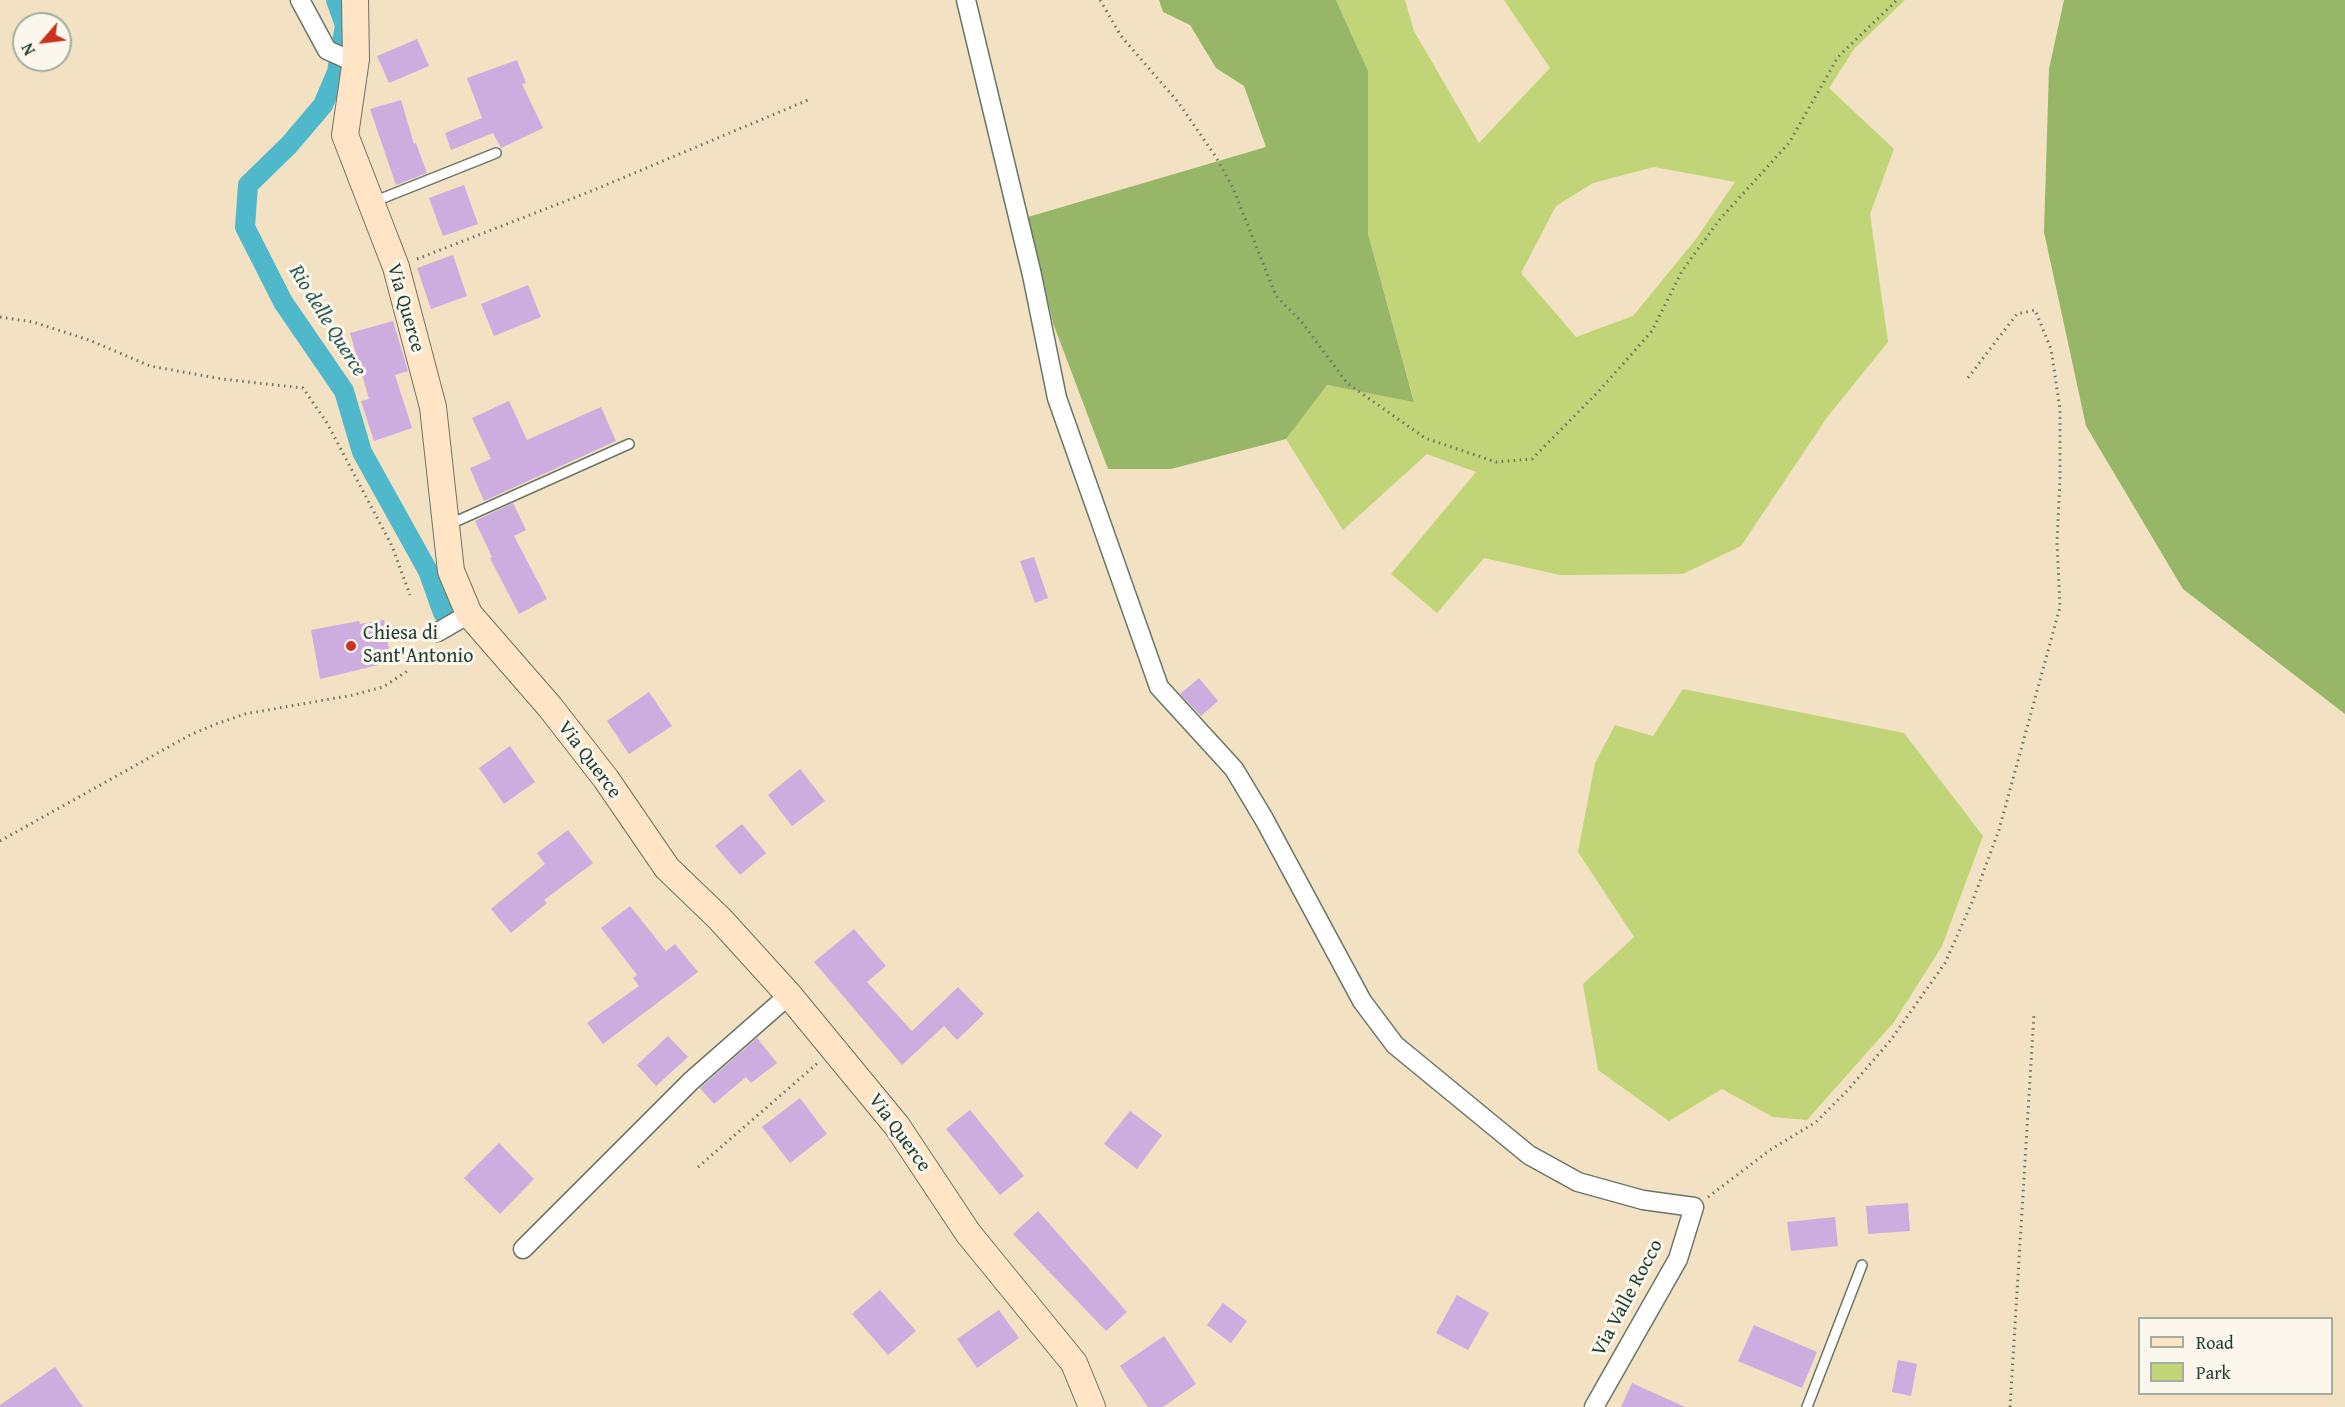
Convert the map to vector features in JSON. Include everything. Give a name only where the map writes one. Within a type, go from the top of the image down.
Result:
[{"type":"street","points":[[300,0],[327,50],[351,59]]},
{"type":"street","name":"Via Querce","points":[[355,0],[345,135],[396,267],[433,407],[452,571],[468,614],[550,707],[606,779],[667,868],[720,919],[789,995],[897,1126],[975,1242],[1074,1363],[1092,1407]]},
{"type":"street","points":[[966,0],[1032,275],[1057,398],[1159,687],[1234,769],[1264,819],[1362,1001],[1395,1045],[1478,1115],[1538,1161],[1578,1182],[1642,1200],[1694,1207]]},
{"type":"street","points":[[438,632],[468,614]]},
{"type":"street","points":[[523,1248],[691,1081],[789,995]]},
{"type":"street","name":"Via Valle Rocco","points":[[1594,1407],[1678,1258],[1694,1207]]},
{"type":"lane","points":[[371,203],[496,153]]},
{"type":"lane","points":[[448,525],[629,444]]},
{"type":"lane","points":[[1807,1407],[1862,1265]]},
{"type":"path","points":[[1100,0],[1121,36],[1178,102],[1216,157],[1233,188],[1276,296],[1301,321],[1347,383],[1425,438],[1496,462],[1532,459],[1598,392],[1652,331],[1682,271],[1720,219],[1789,143],[1838,57],[1897,0]]},
{"type":"path","points":[[396,267],[594,190],[808,99]]},
{"type":"path","points":[[1694,1207],[1770,1150],[1816,1122],[1846,1092],[1890,1041],[1945,963],[1973,900],[1999,830],[2060,607],[2057,542],[2060,409],[2051,349],[2035,310],[2017,314],[1967,379]]},
{"type":"path","points":[[0,316],[33,322],[88,340],[150,366],[222,379],[303,388],[327,423],[392,546],[410,595]]},
{"type":"path","points":[[0,841],[190,735],[216,724],[245,714],[373,689],[409,670]]},
{"type":"path","points":[[2010,1407],[2034,1014]]},
{"type":"path","points":[[698,1167],[834,1049]]},
{"type":"green space","points":[[1159,0],[1336,0],[1368,71],[1368,234],[1414,402],[1327,385],[1286,439],[1171,469],[1108,469],[1053,323],[1028,217],[1266,147],[1244,86],[1216,68],[1190,25],[1163,12]]},
{"type":"green space","points":[[1336,0],[1405,0],[1414,31],[1479,143],[1550,68],[1504,0],[1905,0],[1854,49],[1829,88],[1894,149],[1870,214],[1888,342],[1828,416],[1741,546],[1683,574],[1560,575],[1484,558],[1437,613],[1391,574],[1476,472],[1427,454],[1343,530],[1286,439],[1326,385],[1414,401],[1368,234],[1368,71]],"holes":[[[1654,167],[1735,182],[1696,239],[1633,316],[1576,337],[1521,273],[1556,206],[1593,183]]]},
{"type":"green space","points":[[2064,0],[2345,0],[2345,714],[2183,589],[2086,426],[2044,232],[2049,69]]},
{"type":"green space","points":[[1683,689],[1904,733],[1983,836],[1942,946],[1894,1022],[1807,1120],[1773,1117],[1722,1089],[1669,1121],[1598,1070],[1583,984],[1634,937],[1578,852],[1595,763],[1615,725],[1653,736]]},
{"type":"building","points":[[417,39],[429,66],[389,83],[377,56]]},
{"type":"building","points":[[517,60],[526,83],[522,84],[543,128],[501,148],[493,133],[451,150],[445,133],[482,118],[467,78]]},
{"type":"building","points":[[401,100],[414,144],[416,143],[427,173],[396,185],[370,109]]},
{"type":"building","points":[[464,185],[478,224],[443,236],[429,198]]},
{"type":"building","points":[[453,255],[467,296],[431,309],[417,268]]},
{"type":"building","points":[[528,285],[541,317],[494,336],[481,304]]},
{"type":"building","points":[[393,321],[408,371],[395,375],[412,428],[374,441],[361,401],[369,399],[350,333]]},
{"type":"building","points":[[509,401],[527,440],[601,407],[616,441],[484,501],[470,468],[491,459],[472,418]]},
{"type":"building","points":[[513,503],[526,530],[514,536],[547,599],[519,614],[490,558],[492,557],[475,521]]},
{"type":"building","points":[[1034,557],[1048,598],[1035,603],[1020,561]]},
{"type":"building","name":"Chiesa di Sant'Antonio","points":[[384,620],[391,662],[320,679],[311,630],[359,621],[360,624]]},
{"type":"building","points":[[1199,678],[1218,701],[1201,716],[1180,694]]},
{"type":"building","points":[[649,692],[672,726],[629,754],[607,721]]},
{"type":"building","points":[[510,746],[535,782],[504,804],[479,768]]},
{"type":"building","points":[[800,769],[825,801],[792,826],[768,795]]},
{"type":"building","points":[[742,824],[766,853],[740,875],[715,846]]},
{"type":"building","points":[[568,830],[593,863],[544,900],[547,903],[511,933],[491,909],[545,864],[537,853]]},
{"type":"building","points":[[630,906],[666,951],[675,944],[698,972],[603,1044],[587,1023],[639,986],[633,978],[637,975],[601,928]]},
{"type":"building","points":[[854,929],[886,966],[867,982],[912,1031],[958,987],[984,1014],[957,1040],[944,1026],[902,1065],[814,962]]},
{"type":"building","points":[[668,1036],[688,1057],[656,1086],[637,1065]]},
{"type":"building","points":[[757,1038],[777,1063],[751,1083],[746,1077],[714,1104],[700,1088]]},
{"type":"building","points":[[800,1098],[827,1134],[790,1163],[762,1127]]},
{"type":"building","points":[[970,1110],[1024,1176],[1000,1195],[946,1129]]},
{"type":"building","points":[[1130,1111],[1162,1135],[1137,1169],[1104,1144]]},
{"type":"building","points":[[499,1143],[534,1179],[500,1214],[464,1178]]},
{"type":"building","points":[[1908,1203],[1910,1231],[1868,1234],[1866,1206]]},
{"type":"building","points":[[1038,1211],[1127,1312],[1106,1331],[1013,1234]]},
{"type":"building","points":[[1835,1217],[1838,1246],[1791,1251],[1787,1222]]},
{"type":"building","points":[[880,1290],[916,1331],[888,1355],[852,1314]]},
{"type":"building","points":[[1457,1295],[1489,1313],[1468,1350],[1436,1333]]},
{"type":"building","points":[[1223,1303],[1247,1321],[1231,1343],[1207,1325]]},
{"type":"building","points":[[999,1310],[1019,1338],[977,1368],[957,1339]]},
{"type":"building","points":[[1754,1325],[1817,1352],[1802,1388],[1738,1361]]},
{"type":"building","points":[[1164,1336],[1196,1384],[1163,1407],[1148,1407],[1120,1366]]},
{"type":"building","points":[[1898,1360],[1917,1364],[1911,1396],[1892,1392]]},
{"type":"building","points":[[55,1367],[83,1407],[0,1407],[0,1405]]},
{"type":"building","points":[[1632,1383],[1685,1407],[1621,1407]]},
{"type":"waterway","name":"Rio delle Querce","points":[[336,0],[345,25],[337,72],[323,105],[289,145],[248,185],[245,227],[283,302],[344,391],[362,452],[428,571],[443,613]]},
{"type":"place","name":"Chiesa di Sant'Antonio","points":[[351,646]]}]
